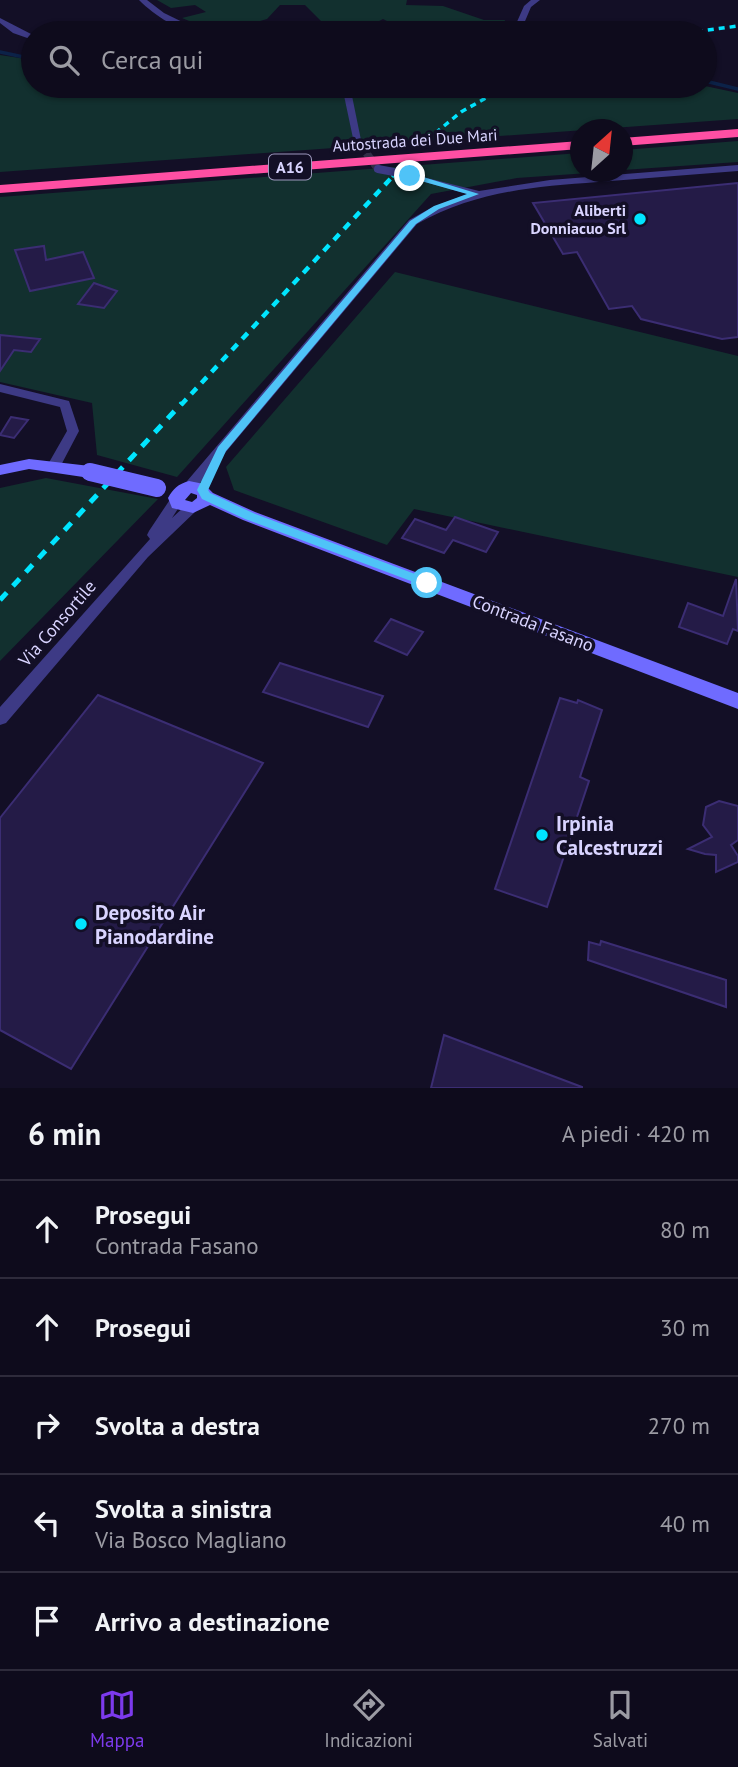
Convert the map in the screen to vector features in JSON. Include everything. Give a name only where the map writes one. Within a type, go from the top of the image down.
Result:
[{"type":"highway","points":[[633,133],[738,125]]},
{"type":"highway","points":[[633,141],[738,133]]},
{"type":"highway","name":"Autostrada dei Due Mari","points":[[0,180],[570,138]]},
{"type":"highway","name":"Autostrada dei Due Mari","points":[[0,189],[570,146]]},
{"type":"main road","points":[[0,470],[29,464],[54,466]]},
{"type":"main road","name":"Contrada Fasano","points":[[54,466],[90,471],[191,496],[738,701]]},
{"type":"street","points":[[143,0],[161,15],[174,21]]},
{"type":"street","points":[[521,21],[528,6],[536,0]]},
{"type":"street","points":[[0,20],[21,33]]},
{"type":"street","points":[[349,98],[359,143]]},
{"type":"street","points":[[191,496],[222,450],[413,222],[437,207],[475,194],[528,185],[738,168]]},
{"type":"street","points":[[378,169],[475,194]]},
{"type":"street","points":[[0,388],[65,404],[73,430],[54,466]]},
{"type":"street","name":"Via Consortile","points":[[0,718],[191,496]]},
{"type":"green space","points":[[157,0],[407,0],[406,5],[443,6],[484,20],[505,20],[321,21],[305,5],[280,5],[267,19],[260,21],[189,21],[182,18],[206,12],[195,5],[171,8]]},
{"type":"green space","points":[[0,55],[21,58],[21,98],[717,98],[717,89],[738,93],[738,119],[633,127],[633,119],[570,119],[570,131],[0,172]]},
{"type":"green space","points":[[738,141],[738,162],[633,169],[633,149]]},
{"type":"green space","points":[[570,154],[570,174],[517,178],[431,194],[177,477],[97,455],[92,403],[0,382],[0,197]]},
{"type":"green space","points":[[395,272],[738,356],[738,577],[414,509],[387,545],[234,490],[226,467]]},
{"type":"green space","points":[[46,478],[158,499],[0,661],[0,488]]},
{"type":"building","points":[[738,183],[738,337],[722,339],[641,319],[632,306],[609,309],[577,252],[563,254],[533,203]]},
{"type":"building","points":[[44,246],[46,260],[83,252],[94,278],[30,291],[15,250]]},
{"type":"building","points":[[94,283],[117,291],[104,308],[78,304]]},
{"type":"building","points":[[0,335],[40,339],[31,352],[14,350],[0,371]]},
{"type":"building","points":[[11,417],[28,420],[14,438],[0,435]]},
{"type":"building","points":[[455,517],[498,532],[486,552],[453,540],[444,553],[402,538],[415,519],[446,530]]},
{"type":"building","points":[[736,579],[738,631],[733,629],[727,644],[679,627],[688,603],[723,616]]},
{"type":"building","points":[[391,619],[423,632],[407,655],[375,641]]},
{"type":"building","points":[[280,663],[383,696],[368,727],[263,692]]},
{"type":"building","name":"Deposito Air Pianodardine","points":[[98,695],[263,763],[71,1069],[0,1030],[0,818]]},
{"type":"building","name":"Irpinia Calcestruzzi","points":[[560,698],[577,703],[578,700],[602,710],[580,777],[589,781],[547,907],[495,889]]},
{"type":"building","points":[[719,801],[738,806],[738,840],[731,845],[738,856],[738,862],[716,872],[716,855],[688,849],[712,837],[703,825],[706,807]]},
{"type":"building","points":[[601,941],[726,980],[726,1007],[588,960],[589,942],[600,945]]},
{"type":"building","points":[[444,1035],[582,1087],[582,1088],[431,1088]]},
{"type":"waterway","points":[[0,52],[21,56]]},
{"type":"waterway","points":[[717,84],[738,89]]},
{"type":"tunnel","points":[[359,143],[378,169]]},
{"type":"railway","points":[[717,29],[738,26]]},
{"type":"railway","points":[[427,140],[461,112],[486,98]]},
{"type":"railway","points":[[392,177],[406,162]]},
{"type":"railway","points":[[181,405],[394,175]]},
{"type":"railway","points":[[0,600],[182,403]]},
{"type":"place","name":"Aliberti Donniacuo Srl","points":[[640,219]]},
{"type":"place","name":"Irpinia Calcestruzzi","points":[[542,835]]},
{"type":"place","name":"Deposito Air Pianodardine","points":[[81,924]]},
{"type":"route","points":[[410,176],[475,194],[437,207],[413,222],[222,450],[202,490],[206,496],[249,516],[427,583]]}]
